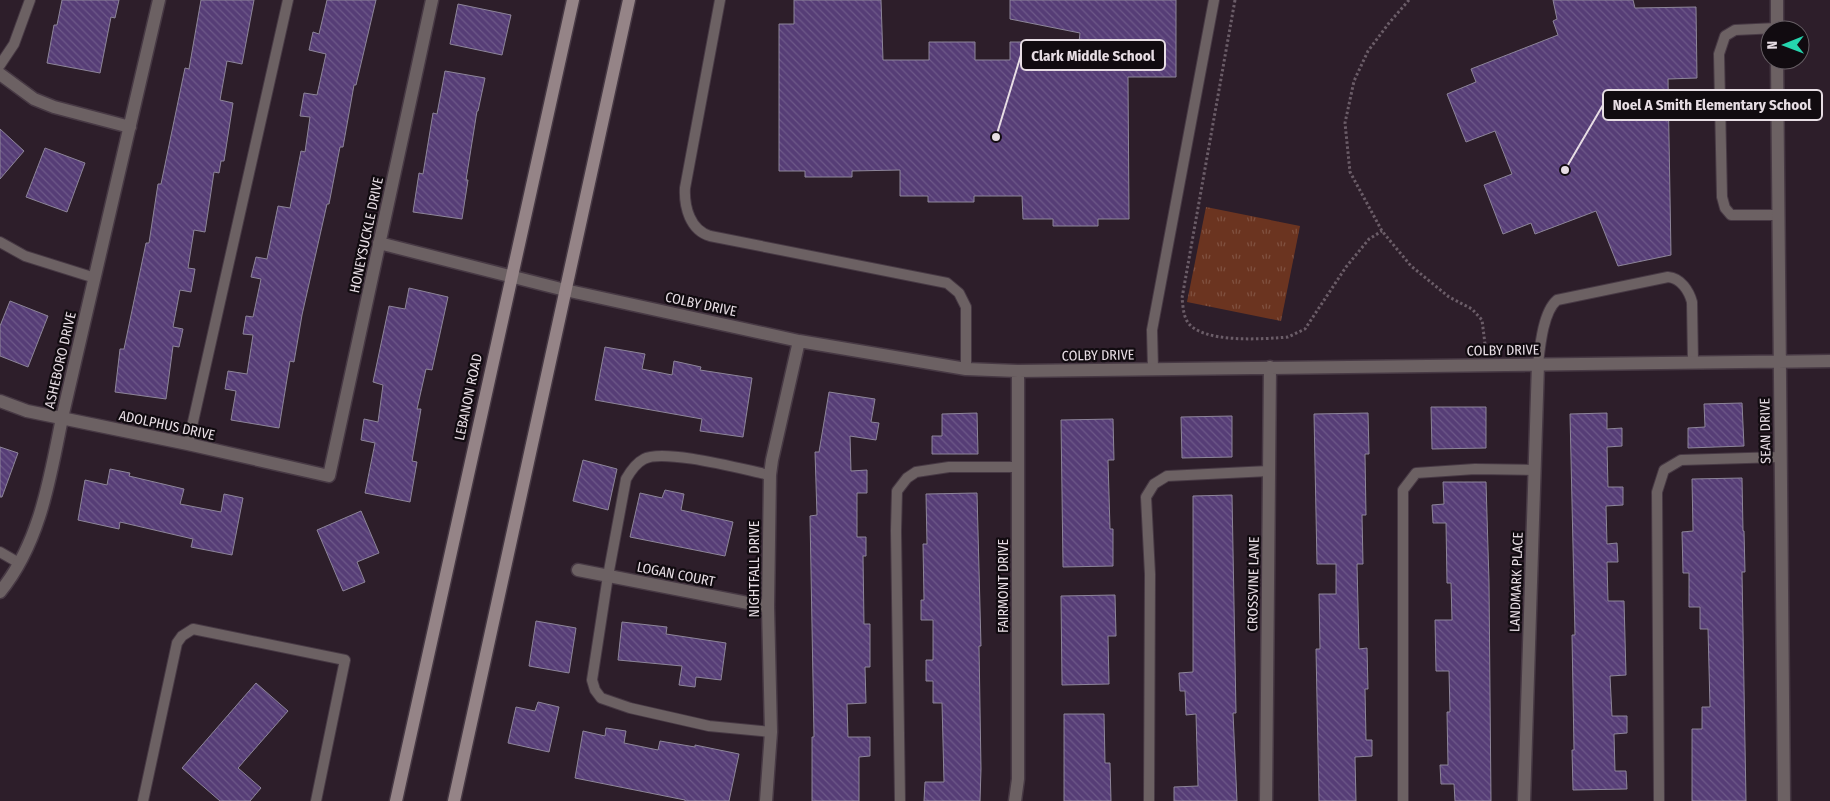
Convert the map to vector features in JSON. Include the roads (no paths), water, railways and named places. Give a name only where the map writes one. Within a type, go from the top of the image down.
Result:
[{"type":"main road","name":"LEBANON ROAD","points":[[396,801],[573,0]]},
{"type":"main road","points":[[454,801],[629,0]]},
{"type":"street","name":"ASHEBORO DRIVE","points":[[0,592],[20,563],[34,532],[48,483],[158,0]]},
{"type":"street","name":"HONEYSUCKLE DRIVE","points":[[329,476],[432,0]]},
{"type":"street","points":[[1776,0],[1777,20]]},
{"type":"street","name":"SEAN DRIVE","points":[[1777,70],[1784,801]]},
{"type":"street","points":[[0,74],[34,99],[54,107],[130,127]]},
{"type":"street","name":"COLBY DRIVE","points":[[379,243],[565,290],[799,340],[966,369],[1018,371],[1830,361]]},
{"type":"street","name":"NIGHTFALL DRIVE","points":[[766,801],[771,732],[768,608],[770,476],[799,340]]},
{"type":"street","name":"LANDMARK PLACE","points":[[1524,801],[1538,364]]},
{"type":"street","name":"CROSSVINE LANE","points":[[1266,801],[1270,367]]},
{"type":"street","name":"FAIRMONT DRIVE","points":[[1015,801],[1018,779],[1018,371]]},
{"type":"street","name":"ADOLPHUS DRIVE","points":[[0,401],[27,411],[188,444],[329,476]]},
{"type":"street","name":"LOGAN COURT","points":[[578,570],[768,608]]},
{"type":"lane","points":[[0,65],[14,44],[30,0]]},
{"type":"lane","points":[[188,444],[288,0]]},
{"type":"lane","points":[[720,0],[685,188],[686,207],[693,222],[704,234],[710,236],[947,283],[959,293],[966,307],[966,369]]},
{"type":"lane","points":[[1152,369],[1152,330],[1214,0]]},
{"type":"lane","points":[[1760,29],[1735,30],[1726,36],[1719,54],[1722,197],[1725,208],[1731,215],[1778,215]]},
{"type":"lane","points":[[0,242],[25,256],[95,278]]},
{"type":"lane","points":[[1538,364],[1549,312],[1552,304],[1557,300],[1668,277],[1675,278],[1690,294],[1692,302],[1694,363]]},
{"type":"lane","points":[[770,476],[672,455],[652,456],[642,459],[631,471],[626,480],[608,576],[592,680],[595,690],[601,698],[630,708],[719,727],[771,732]]},
{"type":"lane","points":[[1659,801],[1656,492],[1664,470],[1681,460],[1781,457]]},
{"type":"lane","points":[[900,801],[897,491],[907,478],[916,472],[949,467],[1018,467]]},
{"type":"lane","points":[[1403,801],[1404,490],[1416,473],[1475,469],[1535,470]]},
{"type":"lane","points":[[1149,801],[1150,574],[1146,497],[1154,484],[1168,476],[1269,471]]},
{"type":"lane","points":[[0,552],[20,563]]},
{"type":"lane","points":[[143,801],[177,643],[182,636],[193,630],[346,660],[316,801]]},
{"type":"place","name":"Clark Middle School","points":[[996,137]]},
{"type":"place","name":"Noel A Smith Elementary School","points":[[1565,170]]}]
